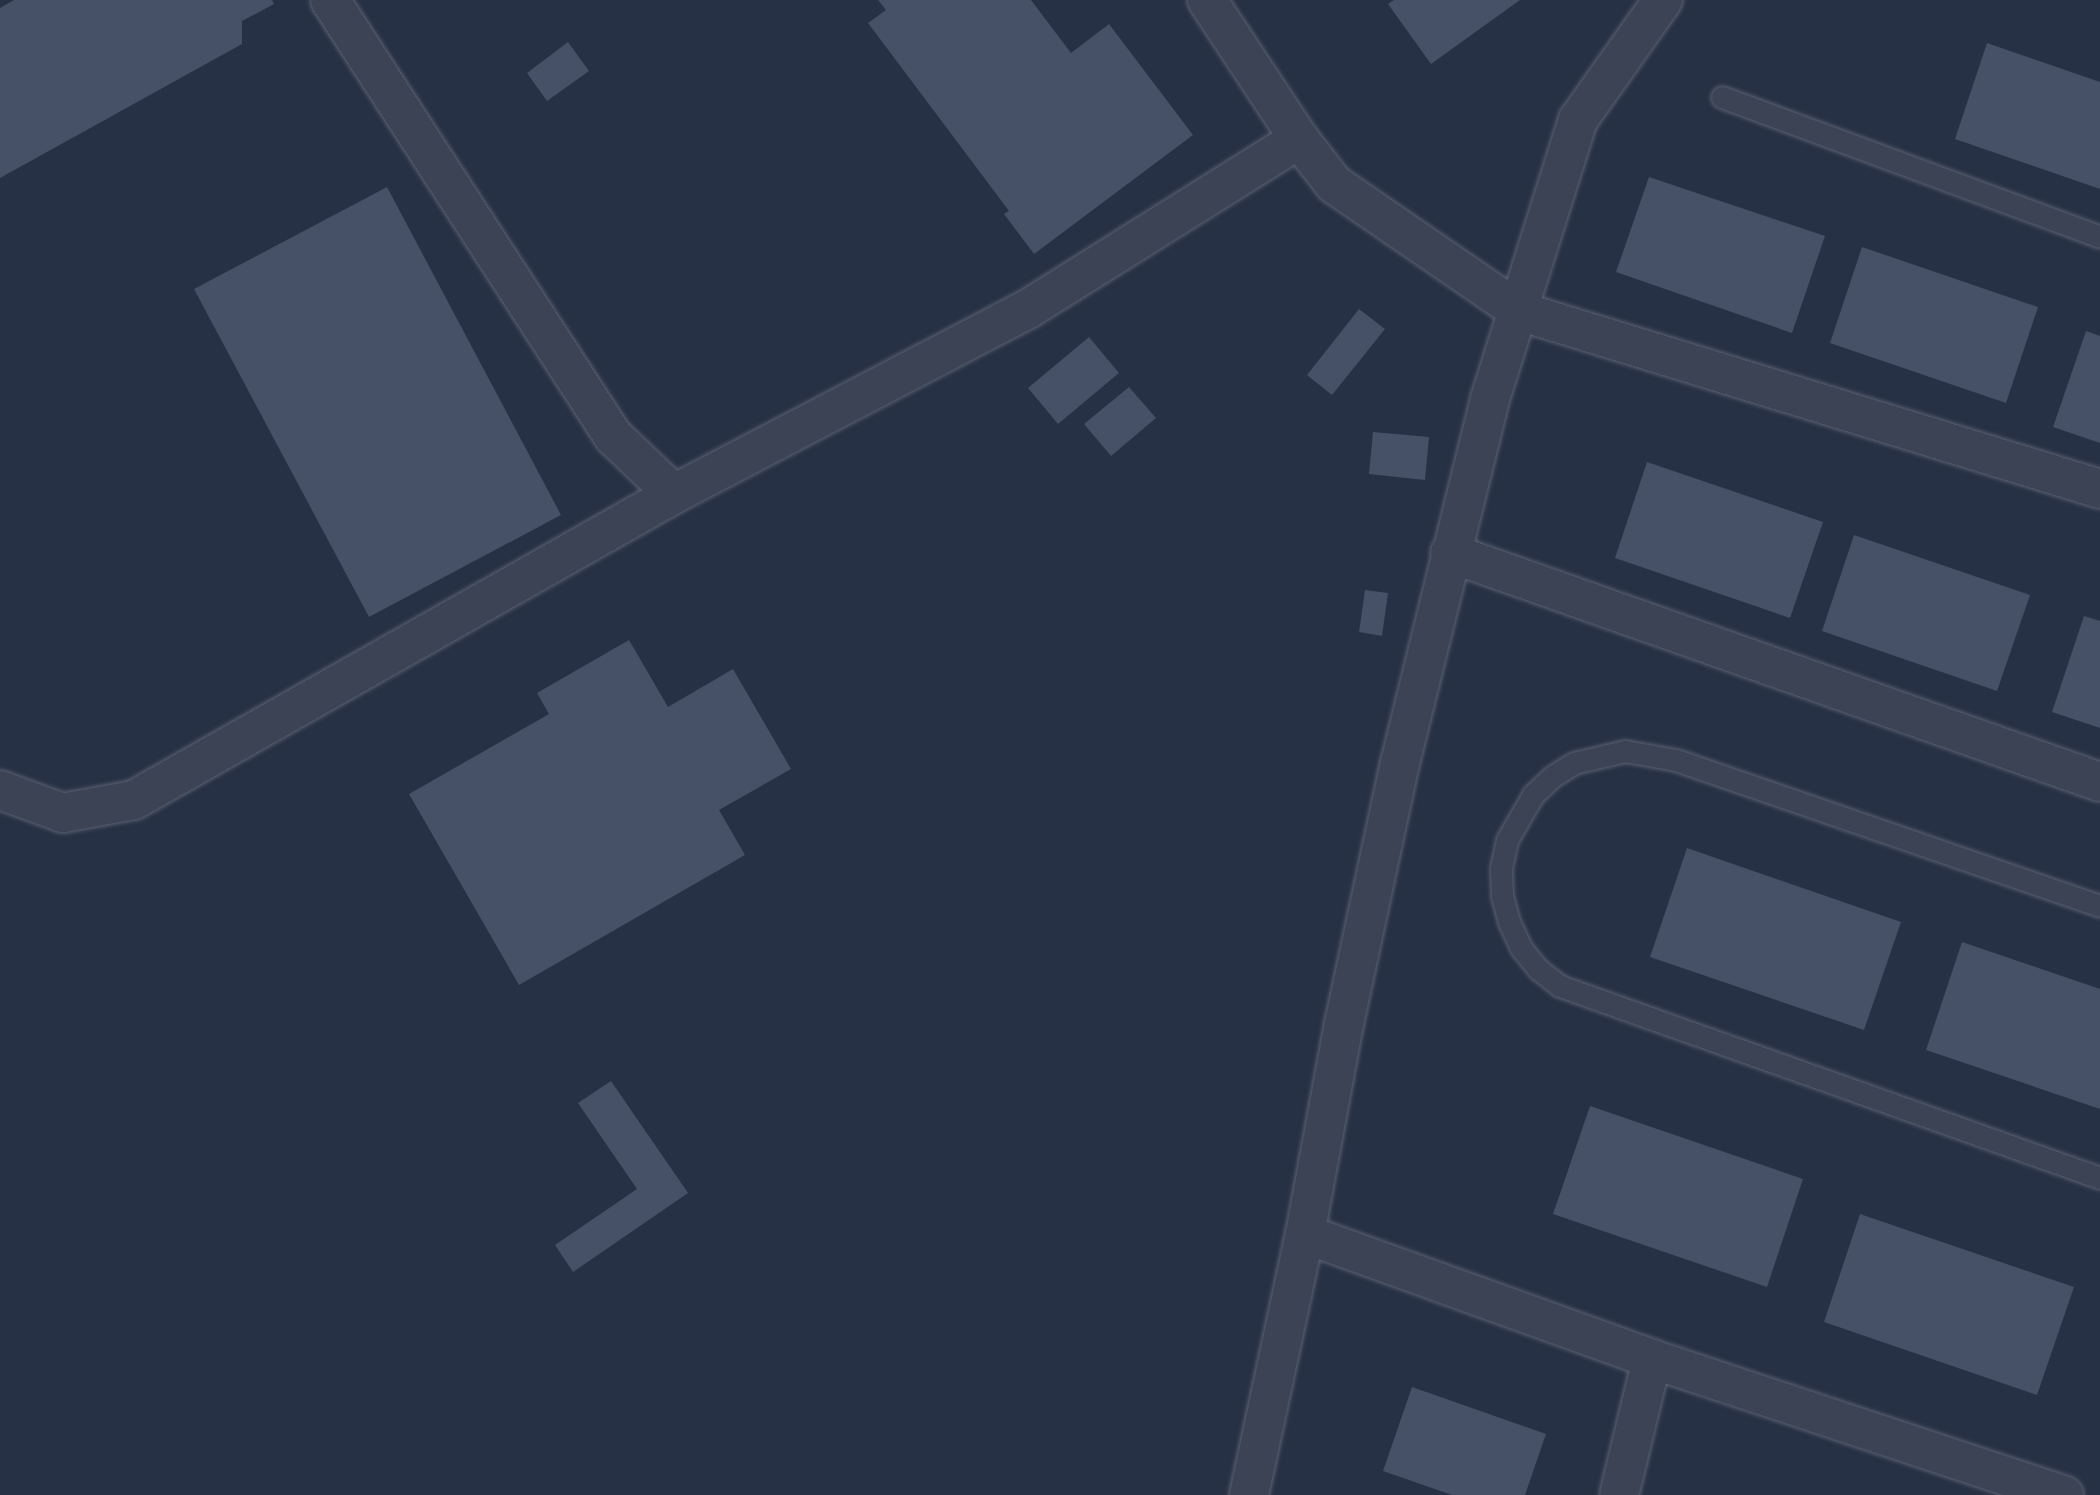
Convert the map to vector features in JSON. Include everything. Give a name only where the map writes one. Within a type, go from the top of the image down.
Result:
[{"type":"street","points":[[330,0],[613,436],[674,494]]},
{"type":"street","points":[[1207,0],[1299,139],[1334,184],[1518,311],[2100,489]]},
{"type":"street","points":[[1249,1495],[1305,1234],[1344,1024],[1450,553],[1490,399],[1578,120],[1663,0]]},
{"type":"street","points":[[0,790],[63,813],[134,800],[674,494],[1028,309],[1299,139]]},
{"type":"street","points":[[1450,553],[2100,782]]},
{"type":"street","points":[[1305,1234],[1652,1359],[2064,1495]]},
{"type":"street","points":[[1619,1495],[1652,1359]]},
{"type":"lane","points":[[1722,97],[2100,237]]},
{"type":"lane","points":[[2100,906],[1676,760],[1625,751],[1574,763],[1532,795],[1517,817],[1507,840],[1501,868],[1502,895],[1509,922],[1521,948],[1538,969],[1560,986],[2100,1178]]},
{"type":"building","points":[[14,0],[272,0],[274,4],[242,21],[242,44],[0,178],[0,8]]},
{"type":"building","points":[[878,0],[1031,0],[1071,53],[1109,24],[1193,135],[1034,254],[1004,214],[1009,211],[868,23],[886,10]]},
{"type":"building","points":[[1394,0],[1520,0],[1431,64],[1388,4]]},
{"type":"building","points":[[568,42],[589,71],[547,101],[527,73]]},
{"type":"building","points":[[1987,43],[2100,82],[2100,189],[1955,139]]},
{"type":"building","points":[[1649,177],[1825,236],[1792,333],[1616,272]]},
{"type":"building","points":[[387,187],[561,515],[369,617],[194,289]]},
{"type":"building","points":[[1862,247],[2038,307],[2006,403],[1830,343]]},
{"type":"building","points":[[1359,309],[1385,329],[1332,395],[1307,375]]},
{"type":"building","points":[[2086,331],[2100,336],[2100,443],[2053,427]]},
{"type":"building","points":[[1089,337],[1119,373],[1058,424],[1028,388]]},
{"type":"building","points":[[1129,387],[1156,418],[1111,456],[1084,424]]},
{"type":"building","points":[[1373,432],[1429,437],[1425,480],[1369,474]]},
{"type":"building","points":[[1647,462],[1823,522],[1790,618],[1615,558]]},
{"type":"building","points":[[1854,535],[2030,595],[1997,691],[1822,631]]},
{"type":"building","points":[[1365,590],[1388,593],[1382,636],[1359,632]]},
{"type":"building","points":[[2084,616],[2100,621],[2100,728],[2052,712]]},
{"type":"building","points":[[629,640],[668,707],[733,669],[791,769],[719,810],[745,855],[519,985],[409,794],[549,714],[537,693]]},
{"type":"building","points":[[1687,848],[1901,922],[1864,1030],[1650,957]]},
{"type":"building","points":[[1962,942],[2100,989],[2100,1109],[1926,1050]]},
{"type":"building","points":[[611,1081],[688,1193],[573,1272],[555,1245],[637,1189],[578,1103]]},
{"type":"building","points":[[1590,1106],[1803,1179],[1767,1287],[1553,1214]]},
{"type":"building","points":[[1860,1214],[2074,1287],[2037,1395],[1824,1322]]},
{"type":"building","points":[[1412,1387],[1546,1434],[1525,1495],[1452,1495],[1383,1471]]}]
